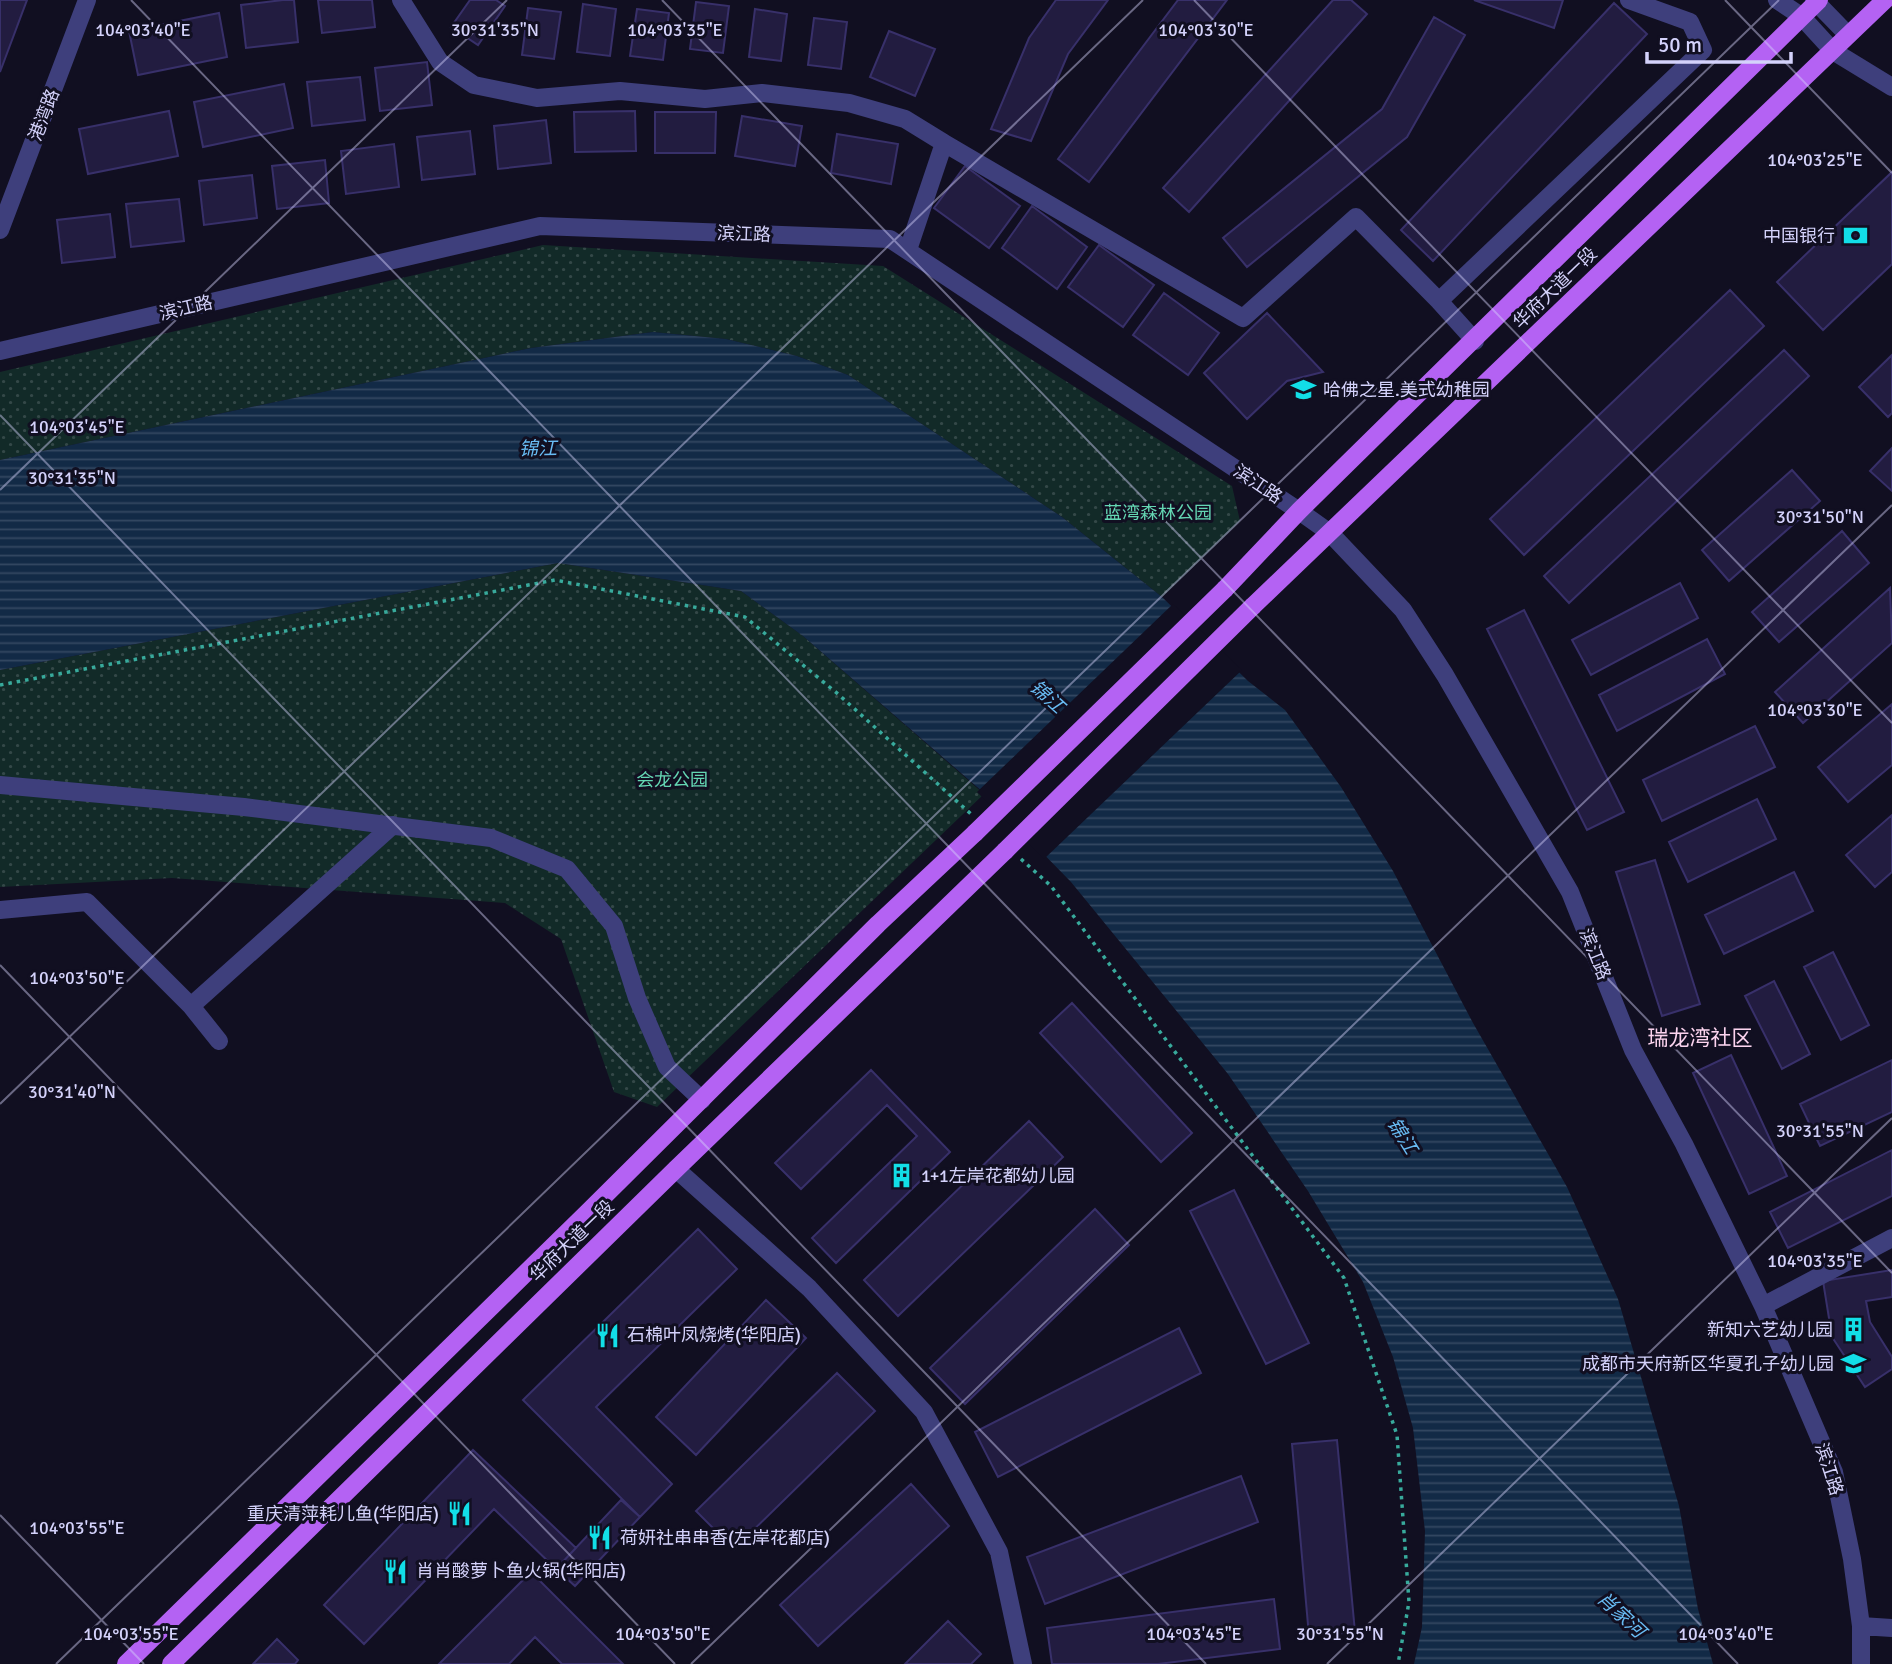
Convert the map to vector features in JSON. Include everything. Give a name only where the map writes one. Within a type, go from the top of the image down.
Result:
[{"type":"main road","name":"华府大道一段","points":[[171,1664],[1253,606],[1885,0]]},
{"type":"main road","points":[[126,1664],[878,925],[1225,589],[1299,511],[1475,341],[1817,1]]},
{"type":"street","name":"港湾路","points":[[0,230],[87,0]]},
{"type":"street","points":[[401,0],[440,62],[474,85],[537,99],[620,91],[705,99],[762,93],[849,103],[905,118],[1243,318],[1356,217],[1440,301],[1475,341]]},
{"type":"street","points":[[1440,301],[1703,50],[1690,22],[1629,0]]},
{"type":"street","points":[[1777,0],[1801,16],[1833,51],[1892,87]]},
{"type":"street","points":[[1817,1],[1848,35]]},
{"type":"street","points":[[908,250],[944,143]]},
{"type":"street","name":"滨江路","points":[[0,351],[540,226],[890,239],[1299,511],[1330,533],[1403,610],[1446,675],[1570,892],[1633,1050],[1684,1144],[1763,1306],[1834,1472],[1852,1559],[1861,1626],[1861,1664]]},
{"type":"street","points":[[0,785],[244,807],[491,838],[567,869],[614,926],[636,999],[667,1067],[702,1100]]},
{"type":"street","points":[[191,1006],[393,825]]},
{"type":"street","points":[[0,910],[87,902],[191,1006],[219,1041]]},
{"type":"street","points":[[676,1169],[809,1288],[924,1412],[999,1552],[1023,1664]]},
{"type":"street","points":[[1763,1306],[1892,1238]]},
{"type":"street","points":[[1861,1626],[1892,1628]]},
{"type":"green space","name":"蓝湾森林公园","points":[[543,245],[883,266],[1232,486],[1240,521],[1162,597],[1062,517],[848,375],[797,356],[726,339],[653,332],[531,348],[0,460],[0,372]]},
{"type":"green space","name":"会龙公园","points":[[558,563],[741,591],[803,636],[984,794],[657,1107],[614,1092],[561,939],[505,903],[172,878],[0,887],[0,670]]},
{"type":"water","points":[[653,332],[726,339],[797,356],[848,375],[1062,517],[1162,597],[1248,681],[1285,710],[1341,787],[1393,871],[1473,1023],[1567,1187],[1618,1299],[1679,1506],[1698,1609],[1713,1664],[1414,1664],[1422,1627],[1425,1531],[1413,1428],[1393,1357],[1363,1282],[1308,1191],[1228,1074],[1071,882],[984,793],[803,636],[741,591],[558,563],[0,670],[0,460],[531,348]]},
{"type":"pier","points":[[1173,604],[1242,670],[1044,859],[977,792]]},
{"type":"building","points":[[0,0],[27,0],[0,72]]},
{"type":"building","points":[[294,0],[298,42],[246,48],[241,5]]},
{"type":"building","points":[[318,0],[372,0],[375,27],[322,33]]},
{"type":"building","points":[[470,0],[496,0],[505,6],[478,45],[451,27]]},
{"type":"building","points":[[1056,0],[1108,0],[1068,54],[1031,141],[991,129],[1029,38]]},
{"type":"building","points":[[1178,0],[1227,0],[1089,182],[1058,159]]},
{"type":"building","points":[[1333,0],[1351,0],[1367,14],[1189,212],[1163,188]]},
{"type":"building","points":[[1474,0],[1563,0],[1554,28]]},
{"type":"building","points":[[696,2],[729,6],[723,53],[690,49]]},
{"type":"building","points":[[1614,3],[1647,34],[1433,261],[1401,230]]},
{"type":"building","points":[[583,4],[616,9],[610,56],[577,52]]},
{"type":"building","points":[[528,8],[561,12],[554,59],[522,55]]},
{"type":"building","points":[[637,9],[669,13],[663,60],[630,56]]},
{"type":"building","points":[[755,9],[787,14],[781,61],[749,57]]},
{"type":"building","points":[[219,13],[227,57],[138,75],[129,31]]},
{"type":"building","points":[[1434,17],[1465,35],[1407,137],[1247,267],[1223,238],[1382,109]]},
{"type":"building","points":[[814,18],[847,22],[841,69],[808,65]]},
{"type":"building","points":[[889,31],[935,49],[915,96],[870,77]]},
{"type":"building","points":[[427,62],[432,105],[380,111],[375,68]]},
{"type":"building","points":[[360,77],[365,120],[312,126],[307,82]]},
{"type":"building","points":[[284,84],[293,128],[203,147],[194,102]]},
{"type":"building","points":[[169,111],[178,156],[88,174],[79,129]]},
{"type":"building","points":[[635,111],[636,151],[575,152],[574,112]]},
{"type":"building","points":[[655,112],[716,112],[715,153],[655,153]]},
{"type":"building","points":[[742,116],[802,126],[795,166],[735,156]]},
{"type":"building","points":[[546,120],[551,163],[498,169],[494,126]]},
{"type":"building","points":[[470,131],[475,174],[422,180],[417,137]]},
{"type":"building","points":[[837,134],[898,144],[891,184],[831,173]]},
{"type":"building","points":[[394,144],[399,187],[346,194],[341,151]]},
{"type":"building","points":[[325,160],[329,203],[277,209],[272,166]]},
{"type":"building","points":[[965,166],[1020,206],[989,248],[934,208]]},
{"type":"building","points":[[1892,172],[1892,264],[1823,330],[1777,282]]},
{"type":"building","points":[[252,175],[257,218],[204,225],[199,181]]},
{"type":"building","points":[[179,199],[184,241],[131,247],[126,204]]},
{"type":"building","points":[[1032,206],[1087,247],[1057,289],[1002,248]]},
{"type":"building","points":[[110,214],[115,257],[62,263],[57,220]]},
{"type":"building","points":[[1099,245],[1154,285],[1123,327],[1068,287]]},
{"type":"building","points":[[1730,290],[1764,326],[1524,555],[1490,519]]},
{"type":"building","points":[[1164,293],[1219,333],[1188,375],[1133,335]]},
{"type":"building","points":[[1267,313],[1323,372],[1287,381],[1247,419],[1204,373]]},
{"type":"building","points":[[1784,350],[1809,376],[1569,603],[1544,576]]},
{"type":"building","points":[[1892,355],[1892,413],[1888,417],[1859,387]]},
{"type":"building","points":[[1892,448],[1892,491],[1870,471]]},
{"type":"building","points":[[1792,470],[1820,501],[1729,581],[1702,550]]},
{"type":"building","points":[[1842,531],[1869,563],[1779,642],[1752,612]]},
{"type":"building","points":[[1680,583],[1698,618],[1591,675],[1572,640]]},
{"type":"building","points":[[1890,588],[1892,643],[1803,723],[1775,692]]},
{"type":"building","points":[[1524,610],[1624,812],[1587,830],[1487,629]]},
{"type":"building","points":[[1707,639],[1725,674],[1617,731],[1599,695]]},
{"type":"building","points":[[1892,704],[1892,765],[1848,802],[1818,767]]},
{"type":"building","points":[[1755,726],[1775,767],[1662,821],[1643,780]]},
{"type":"building","points":[[1757,799],[1776,839],[1688,882],[1669,842]]},
{"type":"building","points":[[1892,815],[1892,872],[1875,887],[1846,855]]},
{"type":"building","points":[[1655,860],[1700,1004],[1662,1016],[1616,872]]},
{"type":"building","points":[[1794,872],[1813,911],[1724,954],[1705,915]]},
{"type":"building","points":[[1833,952],[1869,1025],[1841,1040],[1804,967]]},
{"type":"building","points":[[1774,981],[1810,1054],[1782,1069],[1745,996]]},
{"type":"building","points":[[1072,1003],[1192,1133],[1161,1162],[1040,1033]]},
{"type":"building","points":[[1731,1055],[1787,1176],[1749,1194],[1693,1073]]},
{"type":"building","points":[[1892,1060],[1892,1112],[1820,1146],[1800,1104]]},
{"type":"building","name":"1+1左岸花都幼儿园","points":[[871,1070],[950,1152],[836,1263],[812,1238],[917,1136],[887,1105],[801,1189],[775,1163]]},
{"type":"building","points":[[1029,1121],[1063,1157],[898,1316],[864,1280]]},
{"type":"building","points":[[1892,1150],[1892,1196],[1788,1248],[1770,1212]]},
{"type":"building","points":[[1234,1190],[1309,1343],[1266,1364],[1190,1211]]},
{"type":"building","points":[[1095,1209],[1129,1245],[965,1404],[930,1368]]},
{"type":"building","points":[[698,1229],[737,1269],[596,1407],[672,1484],[640,1517],[523,1400]]},
{"type":"building","name":"新知六艺幼儿园","points":[[1892,1270],[1892,1297],[1866,1301],[1870,1322],[1892,1357],[1892,1369],[1865,1387],[1832,1337],[1823,1281]]},
{"type":"building","points":[[766,1300],[806,1338],[696,1455],[656,1417]]},
{"type":"building","points":[[1179,1328],[1201,1373],[998,1477],[975,1432]]},
{"type":"building","points":[[837,1373],[875,1411],[734,1549],[696,1511]]},
{"type":"building","points":[[1337,1440],[1355,1632],[1309,1636],[1292,1444]]},
{"type":"building","points":[[473,1450],[576,1548],[556,1569],[494,1509],[364,1644],[324,1605]]},
{"type":"building","points":[[1241,1476],[1258,1522],[1045,1604],[1027,1557]]},
{"type":"building","points":[[911,1484],[949,1526],[818,1646],[780,1605]]},
{"type":"building","points":[[621,1500],[640,1517],[575,1586],[556,1569]]},
{"type":"building","points":[[531,1572],[623,1664],[562,1664],[535,1637],[509,1664],[439,1664]]},
{"type":"building","points":[[1274,1599],[1280,1649],[1158,1664],[1052,1664],[1047,1628]]},
{"type":"building","points":[[948,1621],[981,1654],[971,1664],[905,1664]]},
{"type":"building","points":[[277,1639],[298,1660],[295,1664],[253,1664]]},
{"type":"place","name":"中国银行","points":[[1855,236]]},
{"type":"place","name":"哈佛之星.美式幼稚园","points":[[1303,390]]},
{"type":"place","name":"1+1左岸花都幼儿园","points":[[901,1176]]},
{"type":"place","name":"新知六艺幼儿园","points":[[1853,1330]]},
{"type":"place","name":"石棉叶凤烧烤(华阳店)","points":[[607,1335]]},
{"type":"place","name":"成都市天府新区华夏孔子幼儿园","points":[[1854,1364]]},
{"type":"place","name":"重庆清萍耗儿鱼(华阳店)","points":[[459,1514]]},
{"type":"place","name":"荷妍社串串香(左岸花都店)","points":[[600,1538]]},
{"type":"place","name":"肖肖酸萝卜鱼火锅(华阳店)","points":[[396,1571]]},
{"type":"district","name":"瑞龙湾社区","points":[[1700,1038]]},
{"type":"water label","name":"锦江","points":[[538,449]]},
{"type":"water label","name":"锦江","points":[[1047,697]]},
{"type":"water label","name":"锦江","points":[[1402,1136]]},
{"type":"water label","name":"肖家河","points":[[1621,1615]]}]
